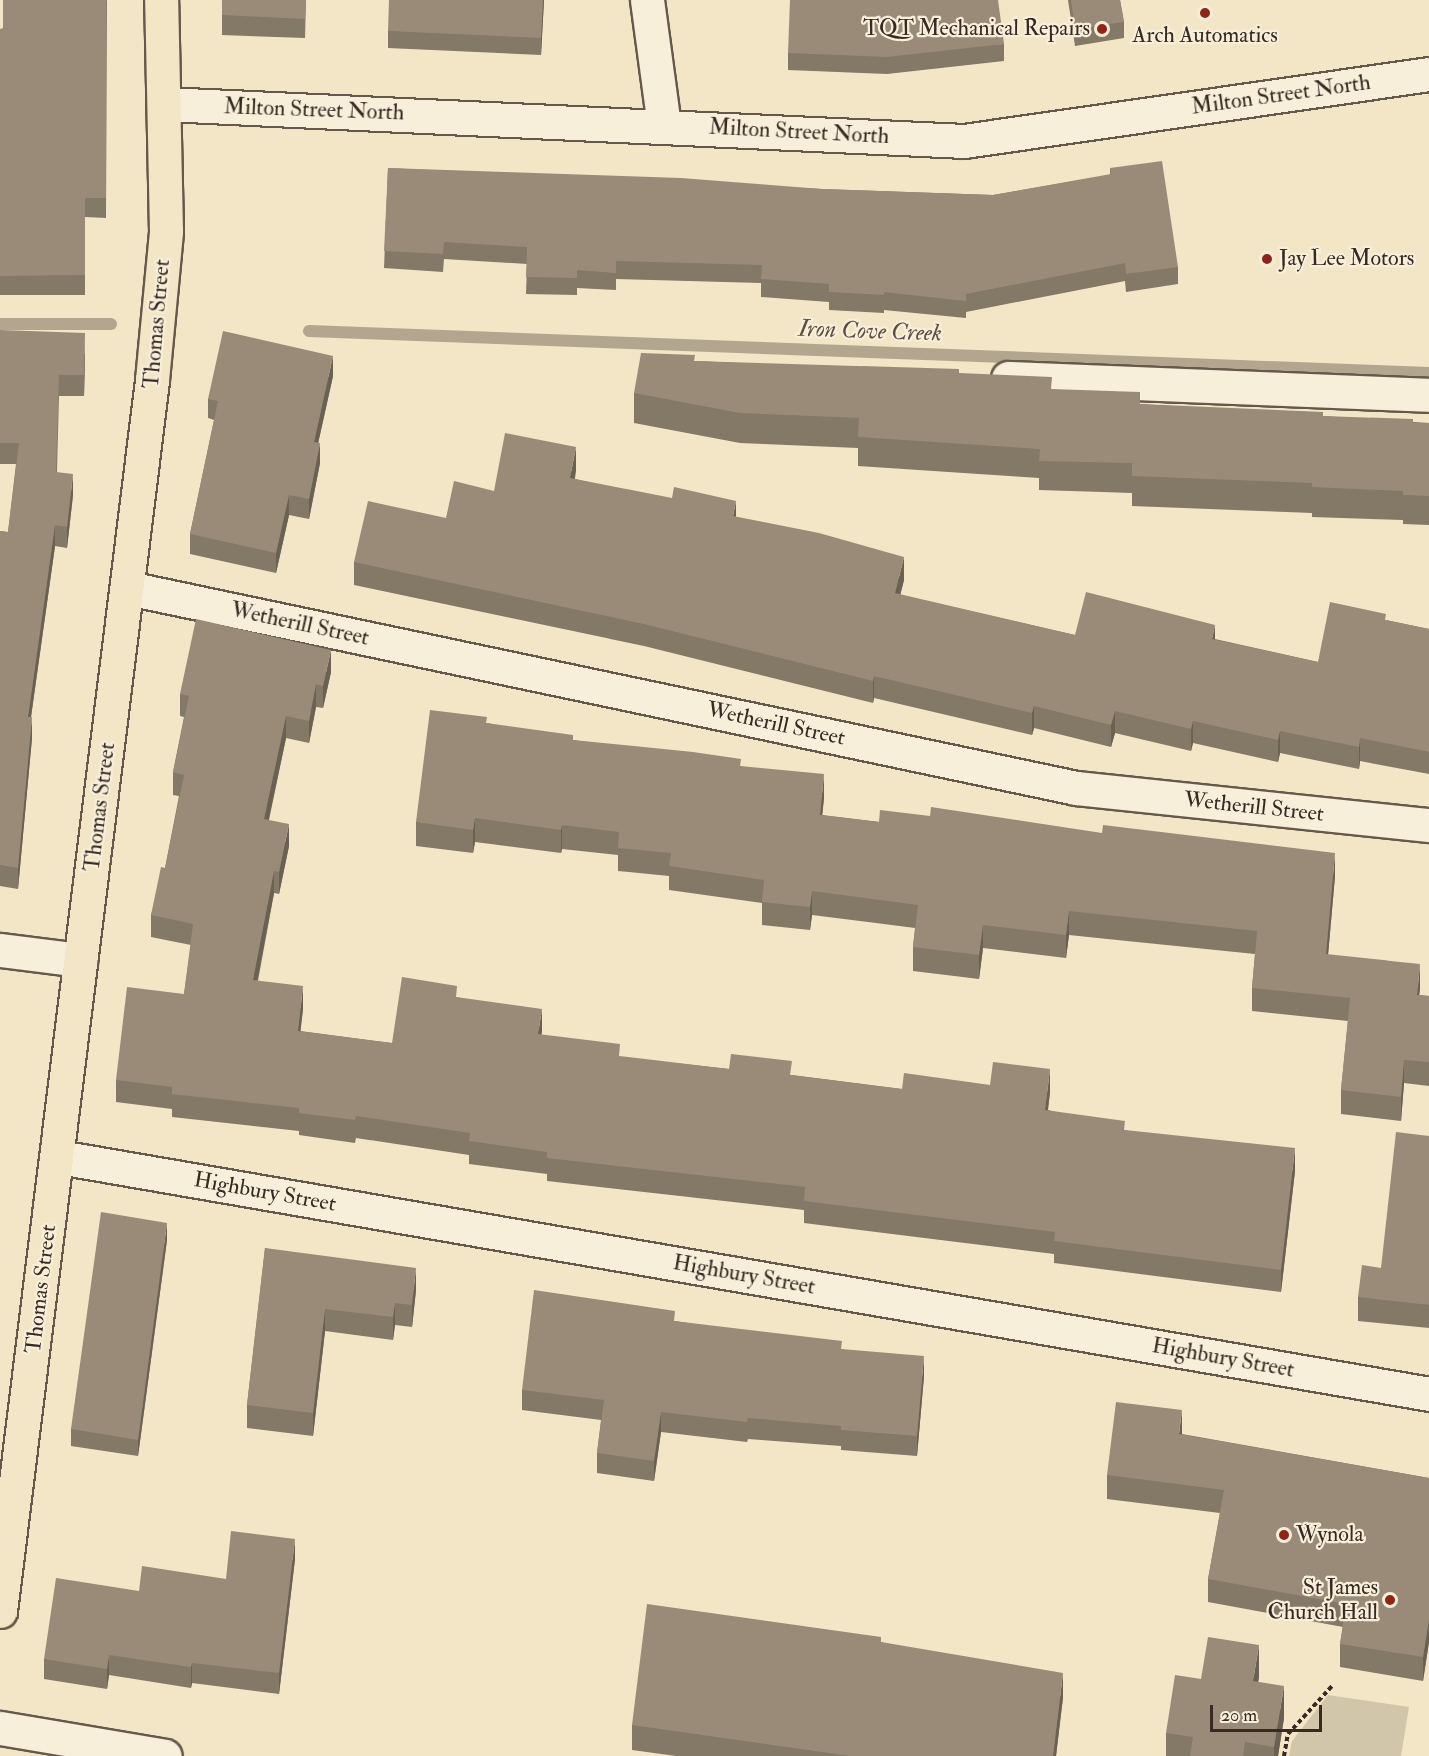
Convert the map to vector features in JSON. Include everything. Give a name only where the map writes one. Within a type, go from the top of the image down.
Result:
[{"type":"main road","name":"Thomas Street","points":[[0,1611],[128,588],[166,231],[161,0]]},
{"type":"street","points":[[647,0],[664,125]]},
{"type":"street","name":"Milton Street North","points":[[165,104],[664,125],[964,141],[1429,74]]},
{"type":"street","points":[[977,377],[1429,395]]},
{"type":"street","name":"Wetherill Street","points":[[128,588],[1076,788],[1429,825]]},
{"type":"street","points":[[0,950],[80,960]]},
{"type":"street","name":"Highbury Street","points":[[58,1157],[1429,1394]]},
{"type":"street","points":[[0,1728],[165,1756]]},
{"type":"path","points":[[1284,1756],[1288,1734],[1332,1686]]},
{"type":"shaded area","points":[[1328,1695],[1409,1707],[1401,1756],[1289,1756],[1292,1741]]},
{"type":"building","points":[[3,0],[106,0],[106,198],[85,198],[85,275],[0,276],[0,29],[3,29]]},
{"type":"building","points":[[222,0],[306,0],[305,19],[222,15]]},
{"type":"building","points":[[389,0],[543,0],[541,38],[388,31]]},
{"type":"building","points":[[790,0],[998,0],[1004,44],[887,57],[788,53]]},
{"type":"building","points":[[1071,0],[1120,0],[1124,22],[1075,29]]},
{"type":"building","points":[[1162,161],[1178,267],[1126,274],[1125,263],[966,294],[966,301],[884,292],[884,295],[829,292],[829,284],[761,279],[762,265],[616,261],[616,273],[577,270],[577,278],[526,277],[527,247],[444,242],[443,254],[384,251],[388,168],[681,178],[822,189],[993,195],[1111,174],[1110,168]]},
{"type":"building","points":[[0,330],[85,333],[84,375],[59,375],[56,472],[73,474],[67,527],[55,525],[28,717],[32,717],[18,868],[0,865],[0,531],[8,532],[19,443],[0,443]]},
{"type":"building","points":[[223,331],[333,356],[314,442],[320,443],[309,499],[289,495],[276,553],[190,534],[218,401],[208,399]]},
{"type":"building","points":[[641,353],[695,355],[694,361],[959,369],[959,373],[1052,377],[1051,389],[1140,392],[1140,404],[1323,412],[1323,416],[1413,419],[1413,423],[1429,423],[1429,496],[1403,495],[1403,491],[1312,487],[1312,483],[1132,476],[1132,463],[1039,461],[1040,449],[858,437],[859,418],[740,413],[634,393]]},
{"type":"building","points":[[505,433],[576,447],[570,478],[672,498],[674,487],[736,501],[733,516],[819,533],[904,557],[895,593],[1075,635],[1086,592],[1215,625],[1212,639],[1318,662],[1330,602],[1386,614],[1385,620],[1429,629],[1429,752],[1360,738],[1359,747],[1280,731],[1278,740],[1193,721],[1191,729],[1115,711],[1111,725],[1034,706],[1032,713],[874,676],[873,681],[644,624],[354,562],[368,501],[446,518],[454,481],[494,491]]},
{"type":"building","points":[[196,619],[331,650],[323,686],[316,684],[309,721],[286,716],[264,819],[289,824],[279,872],[274,871],[253,980],[303,986],[298,1031],[392,1043],[402,977],[457,986],[456,997],[542,1009],[538,1034],[620,1044],[619,1056],[729,1069],[731,1054],[792,1061],[790,1075],[902,1089],[904,1073],[990,1085],[993,1062],[1050,1069],[1045,1110],[1125,1121],[1124,1130],[1295,1148],[1281,1270],[1054,1241],[1055,1232],[804,1201],[805,1187],[547,1158],[547,1152],[469,1141],[470,1133],[356,1116],[355,1120],[299,1113],[299,1108],[172,1094],[172,1087],[116,1080],[127,987],[184,994],[193,924],[151,915],[161,867],[165,868],[184,775],[173,772],[189,696],[180,694]]},
{"type":"building","points":[[430,710],[487,717],[486,723],[573,735],[573,740],[693,752],[741,759],[740,766],[824,774],[820,815],[879,822],[880,810],[930,816],[931,807],[1102,833],[1103,825],[1335,853],[1326,954],[1420,964],[1417,995],[1429,996],[1429,1062],[1404,1060],[1401,1097],[1341,1090],[1350,998],[1252,988],[1257,931],[1069,911],[1066,935],[983,925],[979,955],[913,947],[918,905],[812,891],[810,907],[762,902],[764,880],[669,866],[671,853],[618,848],[619,832],[562,825],[561,830],[475,818],[473,830],[416,822]]},
{"type":"building","points":[[1396,1132],[1429,1136],[1429,1305],[1358,1297],[1362,1265],[1381,1268]]},
{"type":"building","points":[[101,1212],[167,1223],[138,1440],[71,1429]]},
{"type":"building","points":[[265,1248],[416,1268],[412,1305],[395,1303],[393,1317],[325,1309],[313,1413],[247,1405]]},
{"type":"building","points":[[534,1290],[675,1311],[674,1321],[842,1341],[841,1349],[924,1356],[917,1436],[841,1430],[841,1426],[748,1418],[747,1422],[661,1412],[654,1461],[597,1453],[604,1400],[522,1390]]},
{"type":"building","points":[[1116,1402],[1182,1410],[1179,1434],[1429,1478],[1429,1619],[1423,1657],[1340,1644],[1346,1604],[1208,1579],[1224,1490],[1107,1475]]},
{"type":"building","points":[[231,1531],[295,1539],[279,1673],[192,1663],[191,1667],[109,1655],[107,1669],[44,1659],[56,1578],[139,1591],[142,1566],[226,1579]]},
{"type":"building","points":[[647,1604],[881,1637],[881,1642],[1063,1673],[1053,1756],[850,1756],[632,1725]]},
{"type":"building","points":[[1208,1637],[1259,1645],[1253,1681],[1284,1686],[1274,1747],[1245,1742],[1243,1756],[1190,1756],[1193,1737],[1166,1733],[1175,1675],[1201,1679]]},
{"type":"waterway","name":"Iron Cove Creek","points":[[0,324],[111,324]]},
{"type":"waterway","name":"Iron Cove Creek","points":[[309,331],[1429,373]]},
{"type":"place","name":"Arch Automatics","points":[[1205,13]]},
{"type":"place","name":"TQT Mechanical Repairs","points":[[1102,29]]},
{"type":"place","name":"Jay Lee Motors","points":[[1267,259]]},
{"type":"place","name":"Wynola","points":[[1284,1535]]},
{"type":"place","name":"St James Church Hall","points":[[1390,1600]]}]
